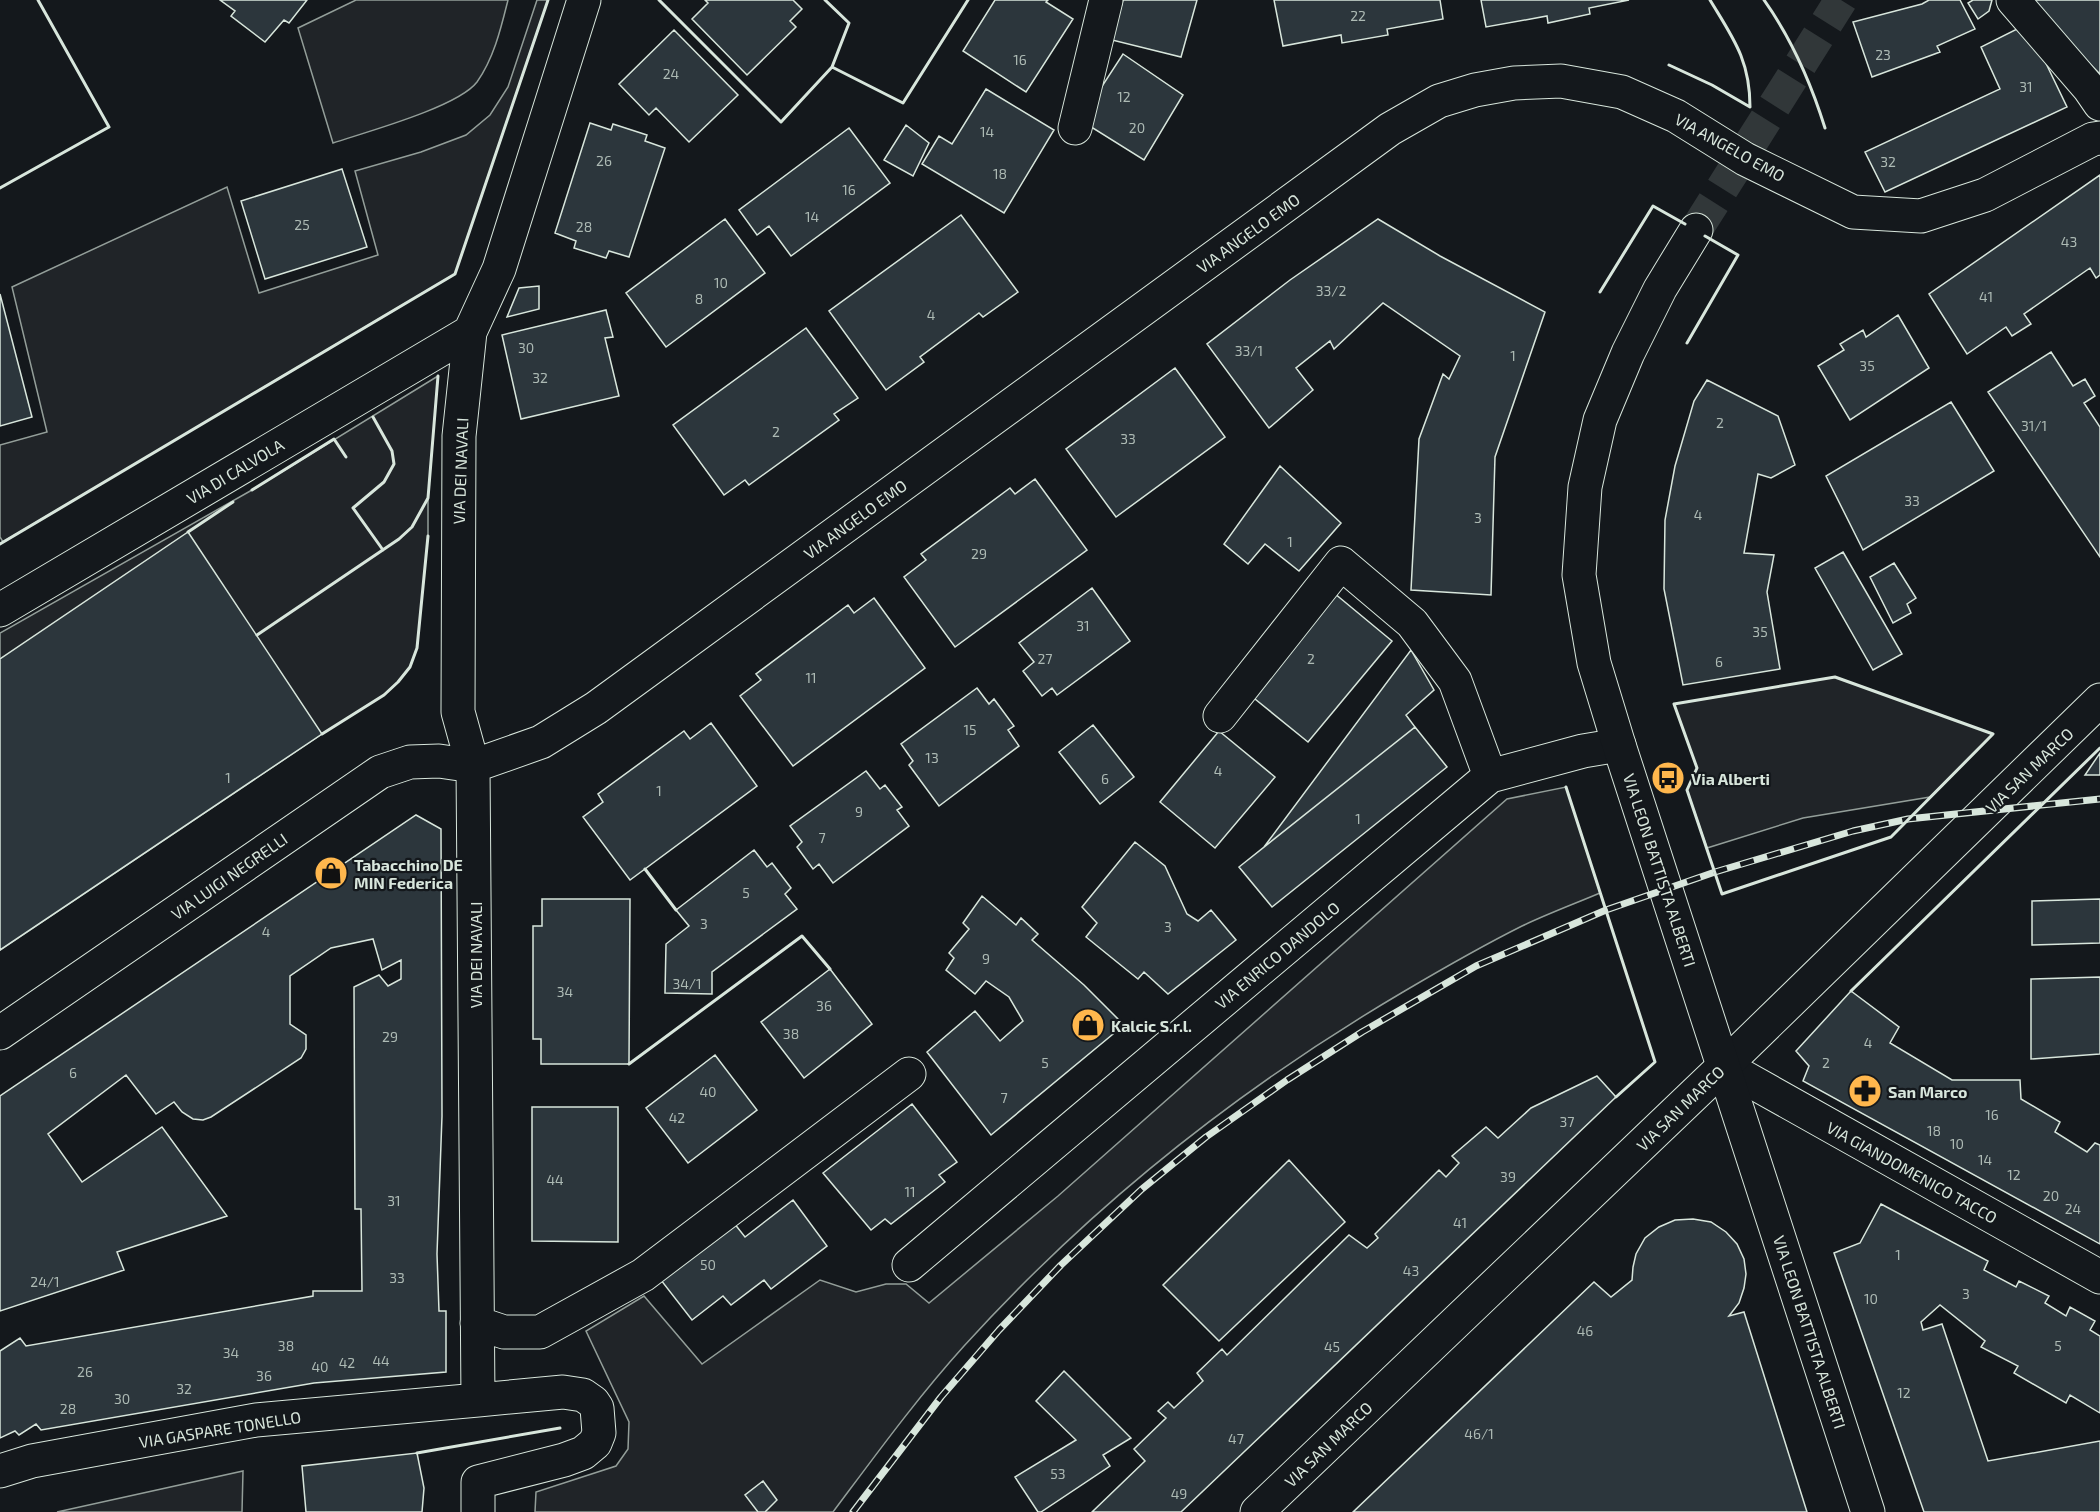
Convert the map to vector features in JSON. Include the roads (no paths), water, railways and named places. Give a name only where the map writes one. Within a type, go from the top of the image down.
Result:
[{"type":"street","name":"VIA DEI NAVALI","points":[[478,1400],[473,766],[458,712],[459,436],[470,332],[499,269],[584,0]]},
{"type":"street","points":[[1075,128],[1106,0]]},
{"type":"street","points":[[2013,0],[2089,88],[2100,104]]},
{"type":"street","name":"VIA ANGELO EMO","points":[[473,766],[541,742],[596,708],[1390,129],[1439,101],[1475,90],[1514,83],[1562,81],[1622,92],[1676,116],[1745,159],[1853,212],[1921,216],[1985,195],[2093,139],[2100,138]]},
{"type":"street","name":"VIA LEON BATTISTA ALBERTI","points":[[1696,230],[1660,289],[1628,353],[1600,420],[1584,488],[1579,575],[1594,663],[1724,1066],[1861,1503]]},
{"type":"street","name":"VIA DI CALVOLA","points":[[0,610],[470,332]]},
{"type":"street","points":[[1220,716],[1341,563],[1412,622],[1455,681],[1490,776]]},
{"type":"street","name":"VIA SAN MARCO","points":[[1257,1512],[1724,1066],[2100,700]]},
{"type":"street","name":"VIA ENRICO DANDOLO","points":[[909,1265],[1490,776],[1584,751],[1619,745]]},
{"type":"street","name":"VIA LUIGI NEGRELLI","points":[[0,1033],[380,772],[410,762],[439,761],[473,766]]},
{"type":"street","name":"VIA GIANDOMENICO TACCO","points":[[1724,1066],[2100,1277]]},
{"type":"street","points":[[477,1323],[504,1332],[540,1332],[643,1275],[909,1074]]},
{"type":"street","points":[[478,1400],[563,1392],[583,1395],[597,1408],[599,1433],[595,1443],[584,1453],[478,1482],[478,1512]]},
{"type":"street","name":"VIA GASPARE TONELLO","points":[[0,1471],[32,1461],[256,1420],[478,1400]]},
{"type":"tunnel","points":[[1696,230],[1841,0]]},
{"type":"railway","points":[[853,1512],[941,1397],[999,1330],[1061,1265],[1142,1189],[1206,1137],[1287,1080],[1362,1032],[1476,966],[1606,910],[1715,872],[1853,831],[1908,819],[2100,799]]},
{"type":"place","name":"Via Alberti","points":[[1668,778]]},
{"type":"place","name":"Tabacchino DE MIN Federica","points":[[331,873]]},
{"type":"place","name":"Kalcic S.r.l.","points":[[1088,1025]]},
{"type":"place","name":"San Marco","points":[[1865,1091]]}]
